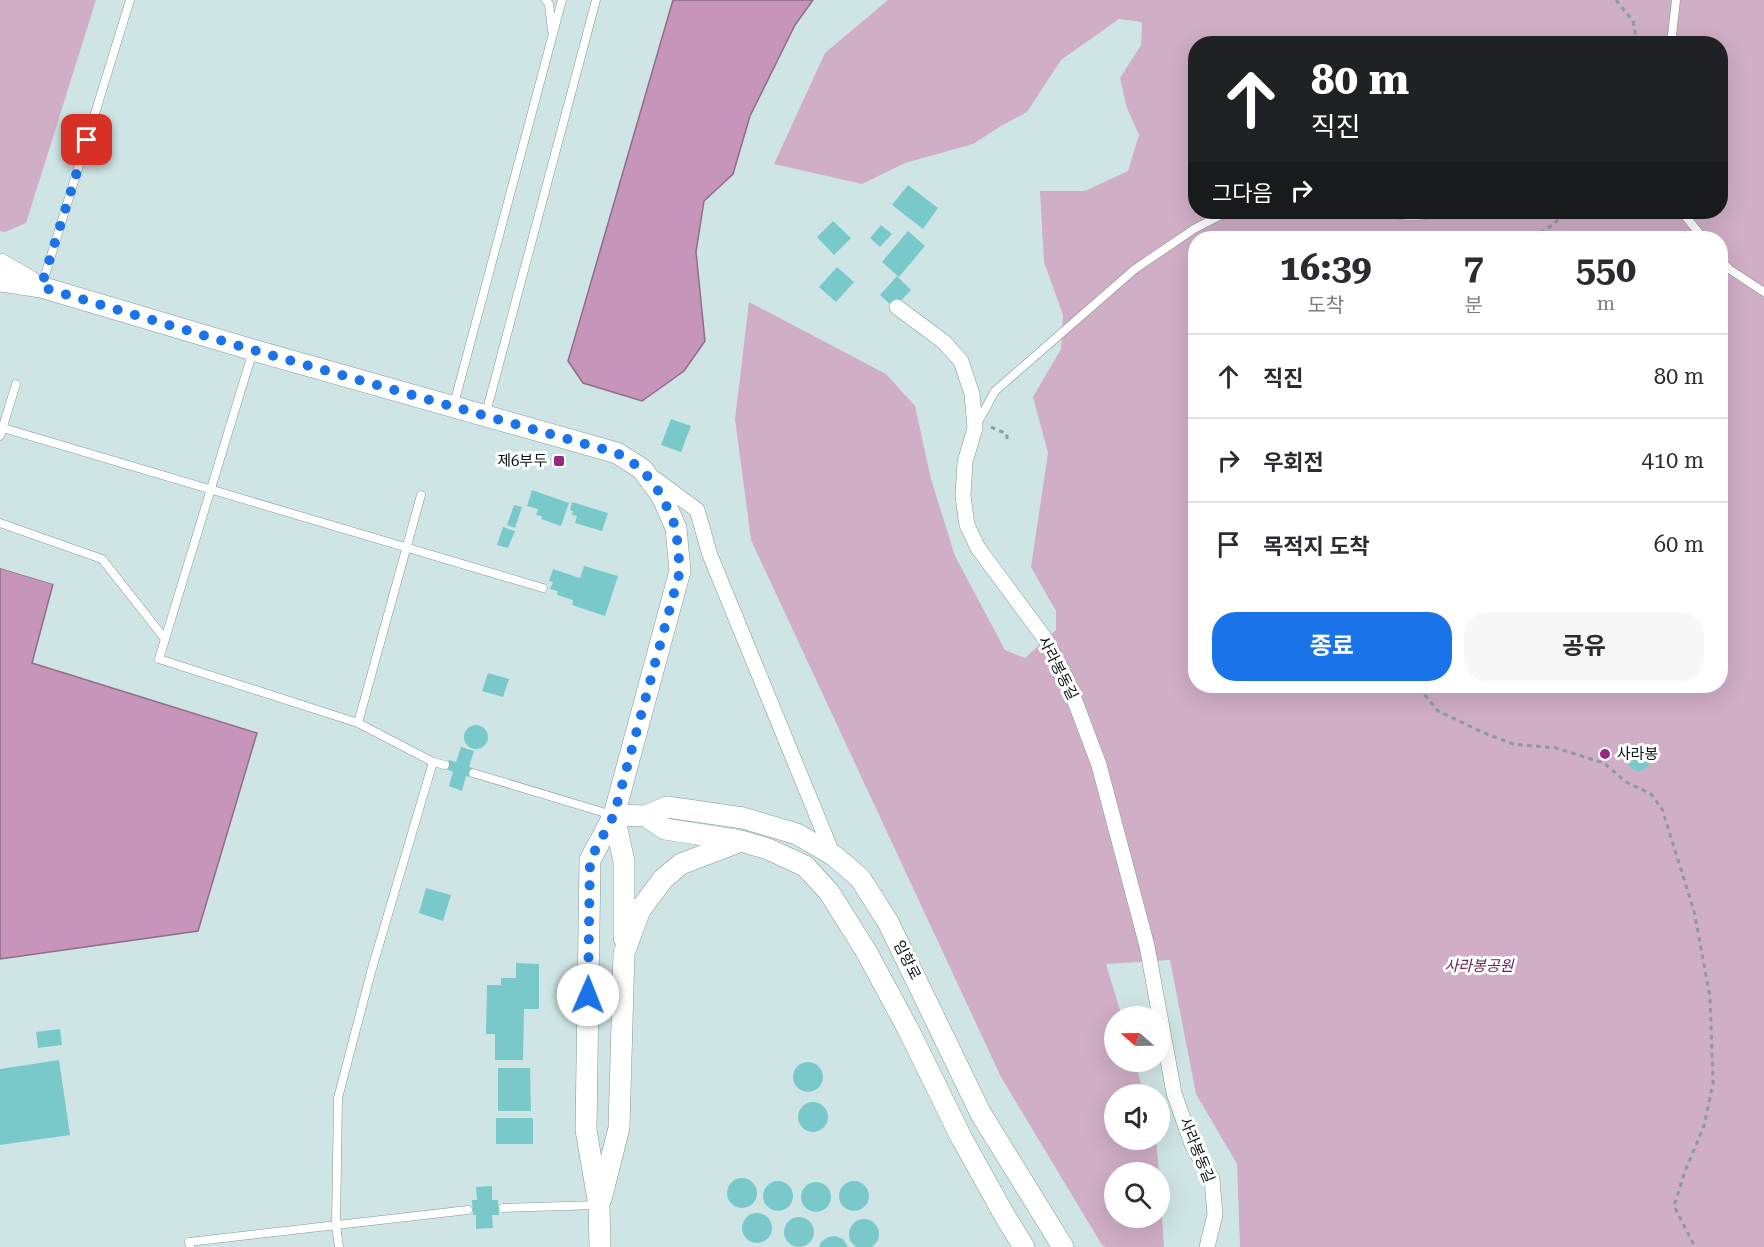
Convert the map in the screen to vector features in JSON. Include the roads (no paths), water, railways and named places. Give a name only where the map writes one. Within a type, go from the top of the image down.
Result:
[{"type":"main road","points":[[0,264],[41,287]]},
{"type":"main road","points":[[0,281],[41,287],[253,350],[617,453],[642,469],[662,496],[676,528],[680,571],[614,815],[590,860],[585,1130],[599,1205],[600,1247]]},
{"type":"main road","name":"임항로","points":[[614,815],[646,816],[667,807],[743,818],[797,834],[833,855],[860,878],[888,922],[981,1114],[1063,1247]]},
{"type":"main road","points":[[599,1205],[619,1128],[624,862],[614,815]]},
{"type":"main road","name":"임항로","points":[[646,816],[665,829],[741,841],[768,849],[805,866],[829,892],[866,951],[909,1029],[961,1137],[1024,1247]]},
{"type":"main road","points":[[624,953],[640,910],[663,879],[681,864],[741,841]]},
{"type":"street","points":[[897,307],[944,342],[961,361],[972,394],[976,424]]},
{"type":"street","name":"사라봉동길","points":[[976,424],[965,462],[963,496],[968,525],[978,548],[1046,640],[1067,680],[1099,765],[1148,946],[1174,1093],[1192,1144],[1212,1179],[1215,1215],[1207,1247]]},
{"type":"street","points":[[642,469],[697,510],[710,555],[833,855]]},
{"type":"lane","points":[[41,287],[130,0]]},
{"type":"lane","points":[[546,0],[549,4],[553,35]]},
{"type":"lane","points":[[453,406],[562,0]]},
{"type":"lane","points":[[485,414],[596,0]]},
{"type":"lane","points":[[1672,36],[1676,0]]},
{"type":"lane","name":"사라봉동길","points":[[1191,231],[1213,219]]},
{"type":"lane","points":[[1688,219],[1697,231]]},
{"type":"lane","name":"사라봉동길","points":[[976,424],[995,391],[1135,269],[1188,233]]},
{"type":"lane","points":[[1728,268],[1764,292]]},
{"type":"lane","points":[[253,350],[159,659],[358,723],[434,762],[445,765]]},
{"type":"lane","points":[[16,384],[1,430],[211,489],[543,588]]},
{"type":"lane","points":[[358,723],[421,495]]},
{"type":"lane","points":[[0,523],[102,559],[165,639]]},
{"type":"lane","points":[[339,1247],[336,1225],[338,1098],[371,972],[434,762]]},
{"type":"lane","points":[[473,773],[614,815]]},
{"type":"lane","points":[[503,1208],[599,1205]]},
{"type":"lane","points":[[189,1247],[189,1242],[468,1210]]},
{"type":"place","name":"제6부두","points":[[559,461]]},
{"type":"place","name":"사라봉","points":[[1605,754]]},
{"type":"park label","name":"사라봉공원","points":[[1479,966]]}]
